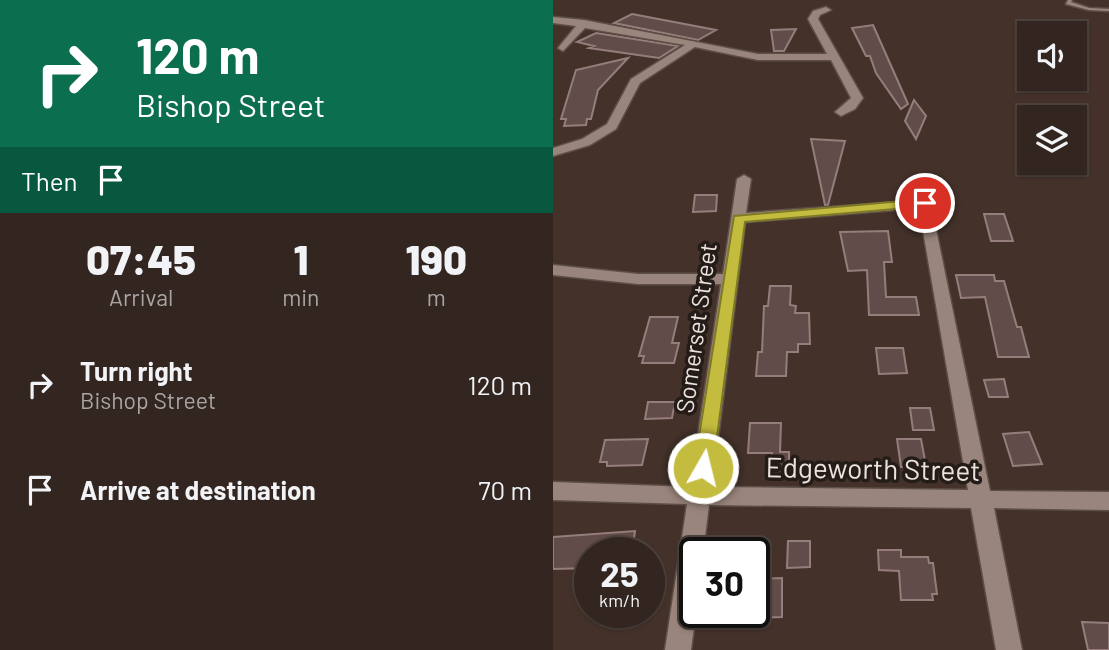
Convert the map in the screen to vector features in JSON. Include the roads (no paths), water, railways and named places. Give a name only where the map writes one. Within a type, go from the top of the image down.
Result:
[{"type":"street","points":[[825,10],[816,13],[813,19],[857,98],[851,107],[841,112]]},
{"type":"street","points":[[553,20],[584,23],[758,57],[834,57]]},
{"type":"street","points":[[563,48],[584,23]]},
{"type":"street","points":[[553,152],[586,142],[612,126],[635,81],[692,45]]},
{"type":"street","name":"Somerset Street","points":[[678,650],[744,179]]},
{"type":"street","points":[[739,218],[925,203],[1009,650]]},
{"type":"street","points":[[553,270],[638,279],[730,279]]},
{"type":"street","name":"Edgeworth Street","points":[[553,491],[700,496],[1109,501]]},
{"type":"lane","points":[[1070,0],[1068,3],[1076,7],[1109,10]]}]
